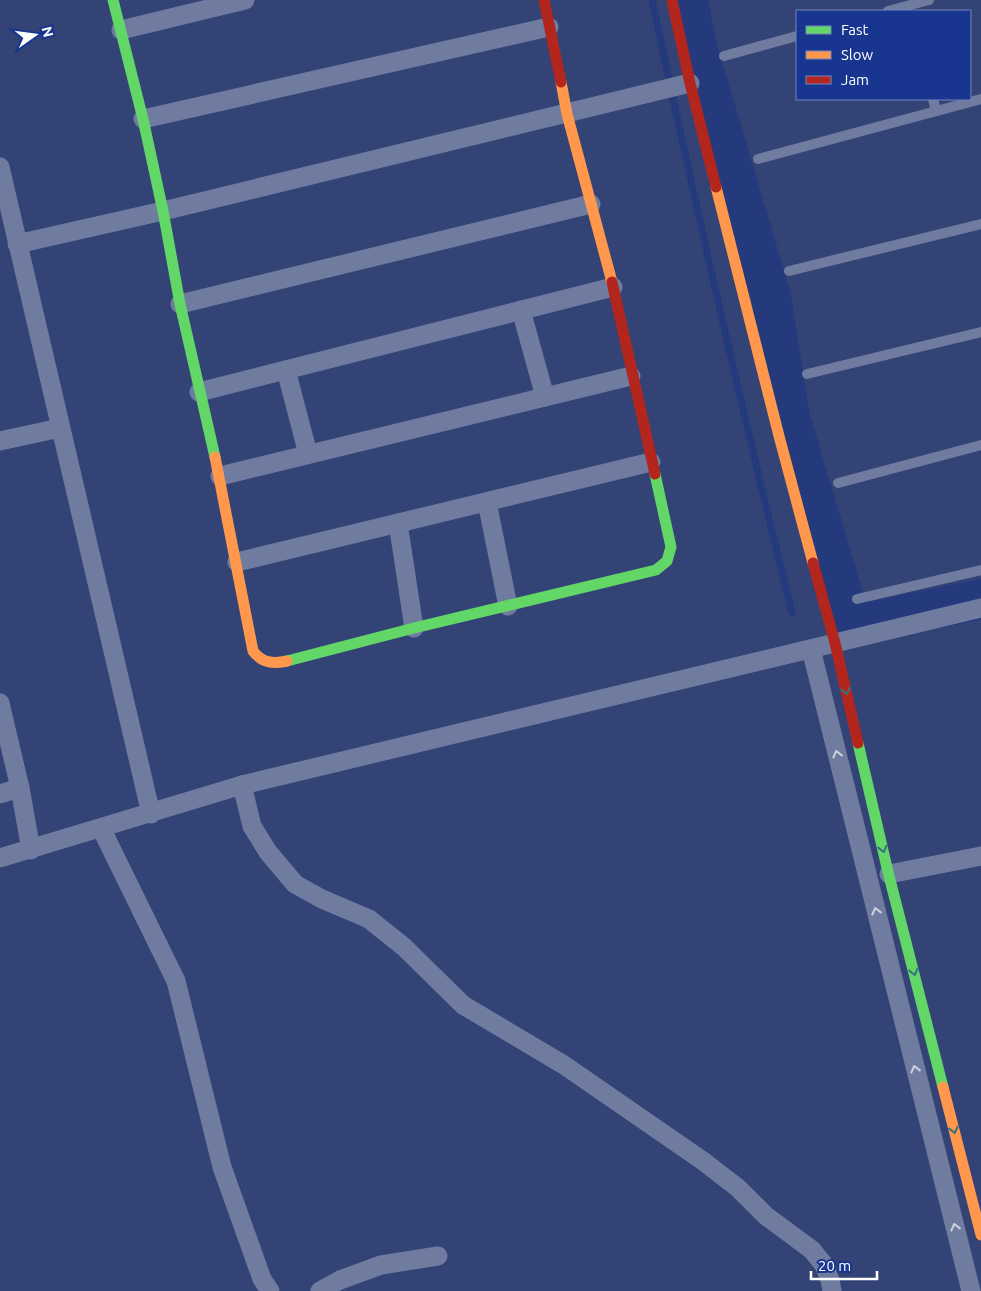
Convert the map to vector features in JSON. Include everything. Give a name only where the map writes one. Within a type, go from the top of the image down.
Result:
[{"type":"street","points":[[113,0],[143,119],[163,210],[180,304],[220,476],[253,651],[263,662],[278,663],[656,570],[662,566],[670,555],[671,547],[650,462],[612,286],[567,114],[544,0]]},
{"type":"street","points":[[121,30],[245,0]]},
{"type":"street","points":[[672,0],[685,84],[835,643],[889,874],[981,1235]]},
{"type":"street","points":[[143,119],[549,28]]},
{"type":"street","points":[[17,244],[567,114],[685,84]]},
{"type":"street","points":[[0,167],[151,814]]},
{"type":"street","points":[[180,304],[591,204]]},
{"type":"street","points":[[199,392],[612,286]]},
{"type":"street","points":[[521,310],[544,397]]},
{"type":"street","points":[[286,370],[308,454]]},
{"type":"street","points":[[220,476],[631,376]]},
{"type":"street","points":[[0,441],[60,428]]},
{"type":"street","points":[[237,562],[650,462]]},
{"type":"street","points":[[487,502],[508,606]]},
{"type":"street","points":[[398,523],[414,628]]},
{"type":"street","points":[[0,858],[242,785],[981,608]]},
{"type":"street","points":[[811,649],[971,1291]]},
{"type":"street","points":[[0,703],[20,788],[31,850]]},
{"type":"street","points":[[242,785],[252,826],[268,852],[295,884],[322,899],[369,919],[404,947],[464,1005],[564,1065],[703,1161],[738,1188],[766,1216],[812,1250],[824,1265],[832,1291]]},
{"type":"street","points":[[0,794],[20,788]]},
{"type":"street","points":[[101,828],[176,981],[222,1167],[262,1280],[270,1291]]},
{"type":"street","points":[[889,874],[981,856]]},
{"type":"street","points":[[320,1291],[340,1280],[381,1265],[438,1256]]},
{"type":"lane","points":[[896,10],[912,8],[929,0]]},
{"type":"lane","points":[[724,56],[796,36]]},
{"type":"lane","points":[[758,160],[981,99]]},
{"type":"lane","points":[[933,100],[936,111]]},
{"type":"lane","points":[[789,271],[981,224]]},
{"type":"lane","points":[[807,374],[981,332]]},
{"type":"lane","points":[[838,483],[981,445]]},
{"type":"lane","points":[[857,599],[981,570]]},
{"type":"waterway","points":[[652,0],[719,307],[792,613]]},
{"type":"waterway","points":[[688,0],[697,47],[771,297],[790,418],[852,625],[981,599]]},
{"type":"traffic: fast","points":[[113,0],[143,119],[163,211],[180,304],[215,457]]},
{"type":"traffic: fast","points":[[287,661],[414,628],[656,570],[667,561],[671,547],[655,474]]},
{"type":"traffic: fast","points":[[858,743],[888,872],[943,1087]]},
{"type":"traffic: slow","points":[[561,82],[567,114],[612,282]]},
{"type":"traffic: slow","points":[[716,187],[813,563]]},
{"type":"traffic: slow","points":[[215,457],[253,651],[260,658],[268,662],[287,661]]},
{"type":"traffic: slow","points":[[943,1087],[981,1235]]},
{"type":"traffic: jam","points":[[544,0],[561,82]]},
{"type":"traffic: jam","points":[[672,0],[716,187]]},
{"type":"traffic: jam","points":[[612,282],[655,474]]},
{"type":"traffic: jam","points":[[813,563],[835,643],[858,743]]}]
